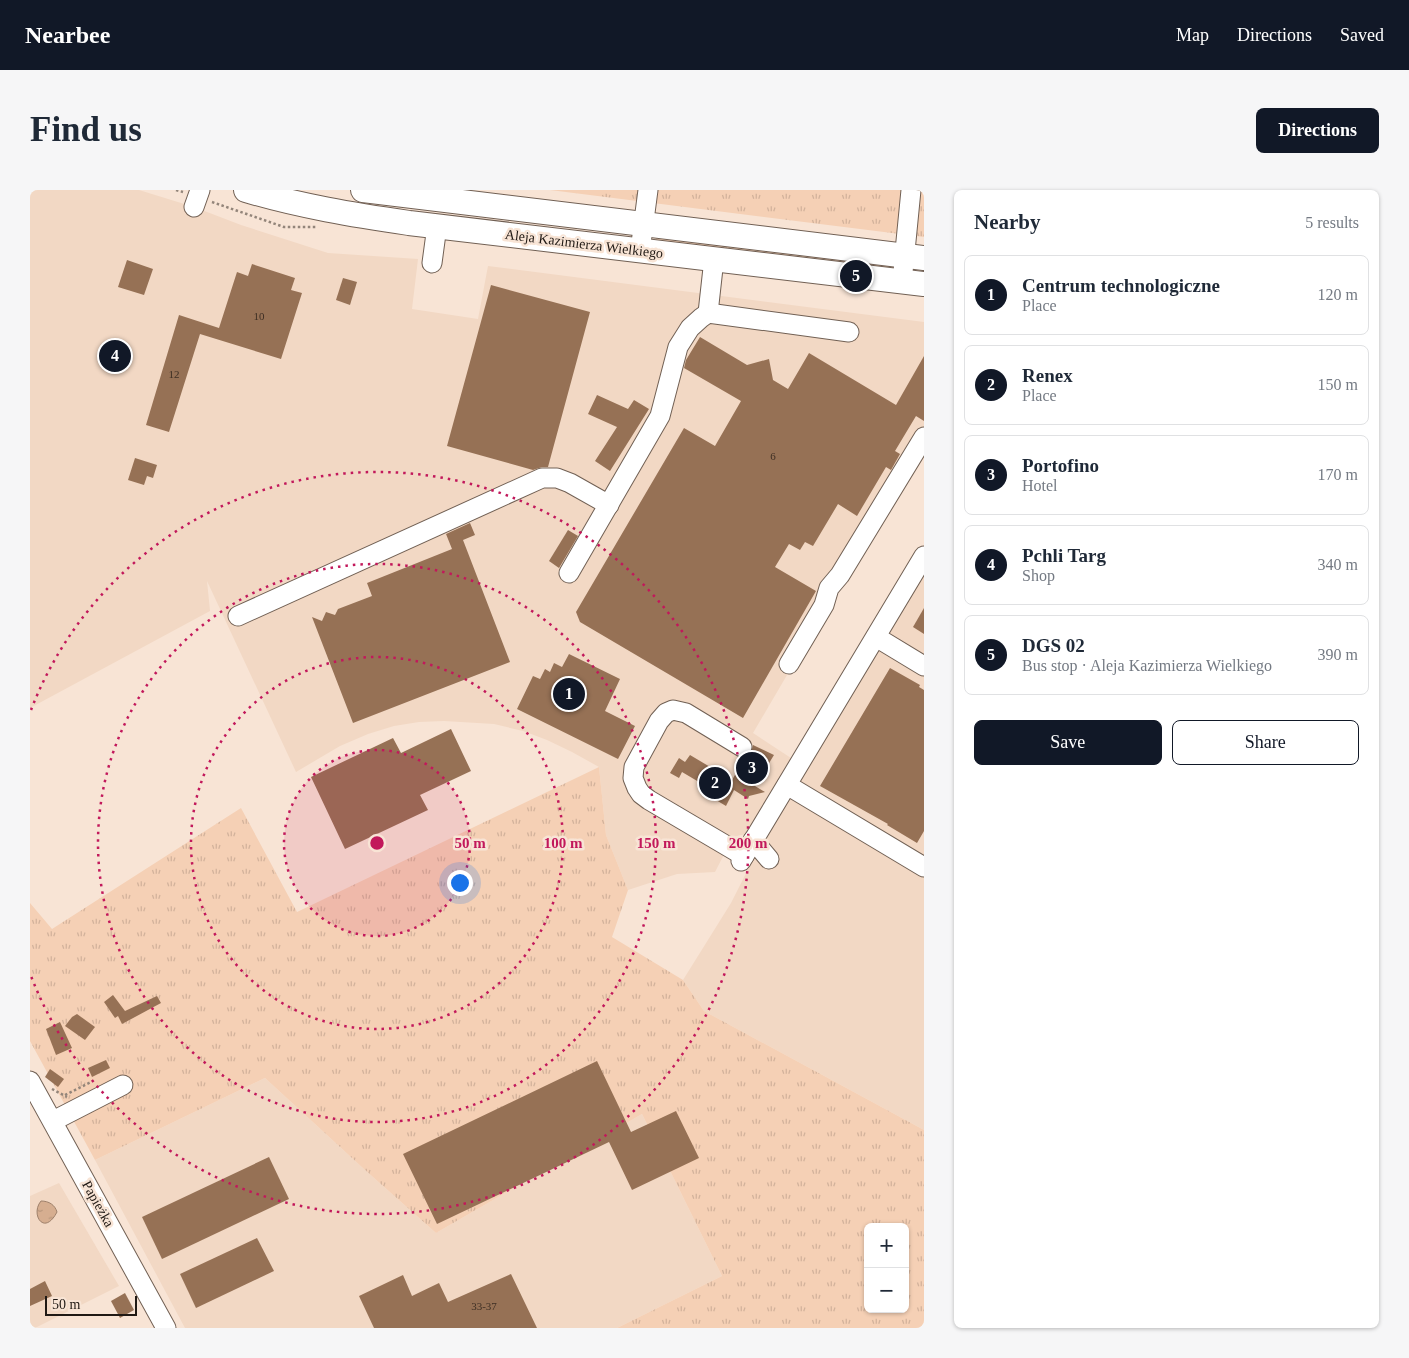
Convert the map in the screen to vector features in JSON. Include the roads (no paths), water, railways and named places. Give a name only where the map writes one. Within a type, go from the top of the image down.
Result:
[{"type":"main road","name":"Aleja Kazimierza Wielkiego","points":[[246,190],[295,203],[351,214],[437,226],[913,283]]},
{"type":"main road","name":"Aleja Kazimierza Wielkiego","points":[[363,190],[914,257]]},
{"type":"street","points":[[640,251],[648,190]]},
{"type":"street","points":[[911,190],[914,257],[913,283]]},
{"type":"street","points":[[432,262],[437,226]]},
{"type":"street","points":[[708,313],[714,259]]},
{"type":"street","points":[[568,573],[660,416],[678,347],[690,328],[701,318],[708,313],[849,332]]},
{"type":"street","points":[[789,664],[824,605],[829,588],[840,575],[924,437]]},
{"type":"street","points":[[238,616],[542,478],[556,478],[570,483],[609,504]]},
{"type":"street","points":[[746,852],[924,556]]},
{"type":"street","points":[[876,637],[924,666]]},
{"type":"street","points":[[742,747],[686,713],[674,710],[666,713],[659,721],[634,767],[633,778],[640,794],[648,800],[746,852],[769,859]]},
{"type":"street","points":[[787,785],[924,867]]},
{"type":"street","name":"Papieżka","points":[[30,1081],[166,1328]]},
{"type":"street","points":[[53,1121],[123,1085]]},
{"type":"water","points":[[41,1201],[51,1204],[57,1212],[47,1223],[40,1221],[38,1217],[38,1206]]},
{"type":"place","name":"DGS 02","points":[[856,276]]},
{"type":"place","name":"Pchli Targ","points":[[115,356]]},
{"type":"place","name":"Centrum technologiczne","points":[[569,694]]},
{"type":"place","name":"Portofino","points":[[752,768]]},
{"type":"place","name":"Renex","points":[[715,783]]}]
